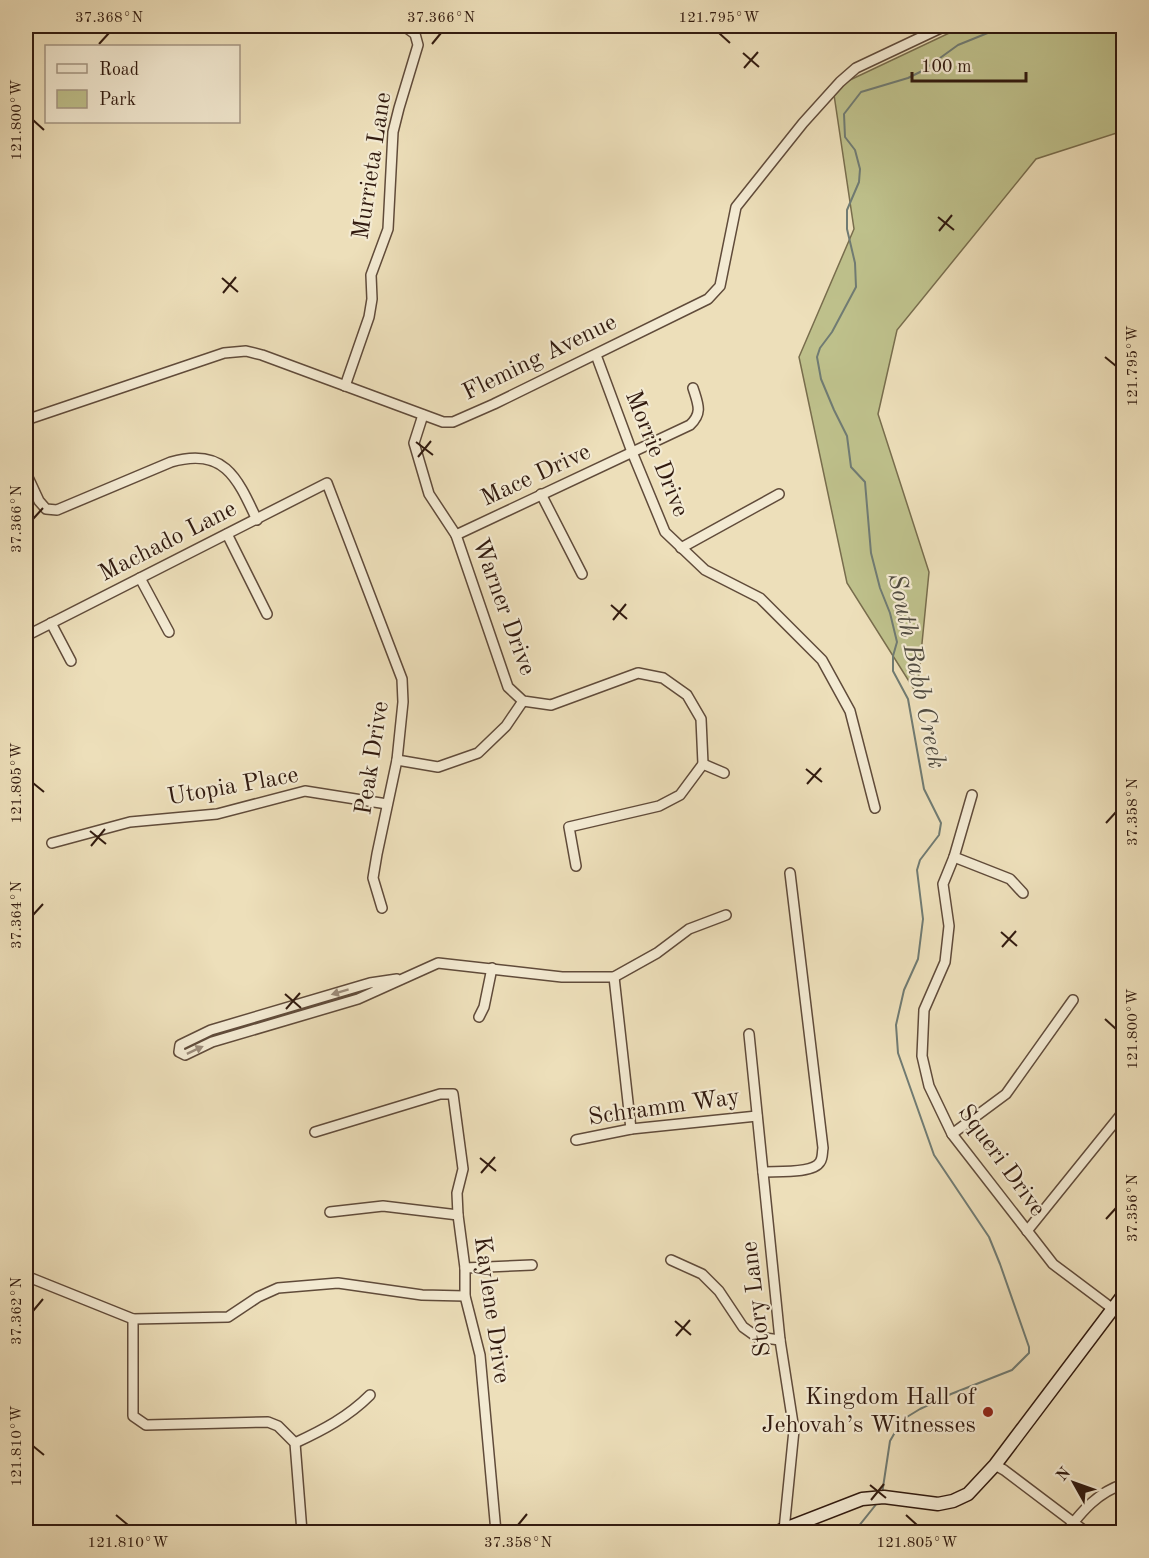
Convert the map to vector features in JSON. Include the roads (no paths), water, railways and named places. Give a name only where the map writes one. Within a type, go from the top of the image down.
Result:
[{"type":"street","name":"Murrieta Lane","points":[[345,386],[369,317],[372,299],[371,274],[388,229],[393,132],[418,45],[415,34],[404,26]]},
{"type":"street","name":"Fleming Avenue","points":[[26,420],[224,353],[246,351],[443,422],[453,422],[494,405],[708,299],[720,286],[736,207],[803,123],[840,82],[856,68],[945,26]]},
{"type":"street","name":"Morrie Drive","points":[[596,355],[665,532],[705,570],[760,598],[822,660],[850,711],[874,808]]},
{"type":"street","name":"Mace Drive","points":[[456,536],[690,425],[697,419],[699,407],[693,388]]},
{"type":"street","name":"Warner Drive","points":[[423,415],[414,443],[429,494],[456,536],[508,687],[523,701],[551,705],[638,673],[663,678],[687,695],[701,719],[703,764]]},
{"type":"street","points":[[26,473],[39,501],[46,509],[57,510],[171,462],[189,457],[206,458],[222,465],[234,476],[257,520]]},
{"type":"street","name":"Machado Lane","points":[[26,636],[327,483]]},
{"type":"street","name":"Peak Drive","points":[[327,483],[402,679],[403,702],[396,760],[373,878],[381,908]]},
{"type":"street","points":[[541,494],[582,574]]},
{"type":"street","points":[[681,548],[779,494]]},
{"type":"street","points":[[227,534],[267,614]]},
{"type":"street","points":[[140,578],[169,632]]},
{"type":"street","points":[[51,623],[71,661]]},
{"type":"street","points":[[396,760],[438,767],[478,753],[506,726],[523,701]]},
{"type":"street","points":[[576,866],[569,827],[659,806],[680,795],[703,764],[724,773]]},
{"type":"street","name":"Utopia Place","points":[[52,843],[130,822],[218,814],[304,791],[387,804]]},
{"type":"street","name":"Squeri Drive","points":[[972,795],[954,857],[943,884],[949,926],[945,962],[924,1010],[922,1056],[929,1086],[952,1134],[1053,1264],[1113,1309]]},
{"type":"street","points":[[954,857],[1010,879],[1023,893]]},
{"type":"street","points":[[763,1172],[807,1170],[817,1166],[822,1157],[823,1148],[790,873]]},
{"type":"street","points":[[397,980],[370,983],[211,1030],[180,1045],[179,1052],[185,1055],[212,1042],[358,999],[438,963],[562,977],[614,977],[657,953],[688,929],[726,915]]},
{"type":"street","points":[[479,1017],[484,1007],[492,968]]},
{"type":"street","points":[[614,977],[631,1129]]},
{"type":"street","points":[[952,1134],[1006,1095],[1073,1000]]},
{"type":"street","name":"Story Lane","points":[[749,1034],[780,1340],[794,1430],[780,1531]]},
{"type":"street","name":"Kaylene Drive","points":[[315,1132],[440,1094],[453,1094],[463,1169],[457,1193],[465,1268],[465,1296],[480,1355],[496,1533]]},
{"type":"street","points":[[1027,1231],[1119,1117],[1124,1114]]},
{"type":"street","name":"Schramm Way","points":[[576,1140],[631,1129],[757,1116]]},
{"type":"street","points":[[330,1212],[383,1206],[458,1215]]},
{"type":"street","points":[[671,1260],[702,1274],[719,1291],[743,1327],[757,1337],[780,1340]]},
{"type":"street","points":[[465,1268],[532,1265]]},
{"type":"street","points":[[26,1276],[133,1319],[228,1317],[278,1288],[338,1283],[422,1295],[465,1296]]},
{"type":"street","points":[[780,1531],[844,1505],[878,1497],[930,1504],[953,1502],[975,1488],[995,1465],[1124,1294]]},
{"type":"street","points":[[133,1319],[133,1416],[146,1425],[268,1422],[278,1426],[295,1443],[302,1533]]},
{"type":"street","points":[[295,1443],[336,1423],[354,1411],[370,1395]]},
{"type":"street","points":[[995,1465],[1086,1533]]},
{"type":"street","points":[[1066,1533],[1093,1500],[1124,1484]]},
{"type":"waterway","name":"South Babb Creek","points":[[882,1494],[890,1441],[902,1420],[951,1394],[1012,1370],[1029,1353],[1029,1347],[989,1237],[934,1155],[898,1053],[896,1025],[904,990],[918,959],[923,919],[917,870],[920,860],[939,835],[941,823],[924,789],[908,699],[893,671],[893,656],[897,642],[871,553],[865,482],[851,467],[847,436],[821,379],[817,357],[856,287],[855,263],[847,229],[847,210],[859,182],[860,169],[855,150],[845,137],[844,114],[861,92],[908,78],[922,71],[958,45],[1005,26]]},
{"type":"waterway","name":"South Babb Creek","points":[[854,1532],[878,1502]]},
{"type":"place","name":"Kingdom Hall of Jehovah’s Witnesses","points":[[988,1412]]}]
